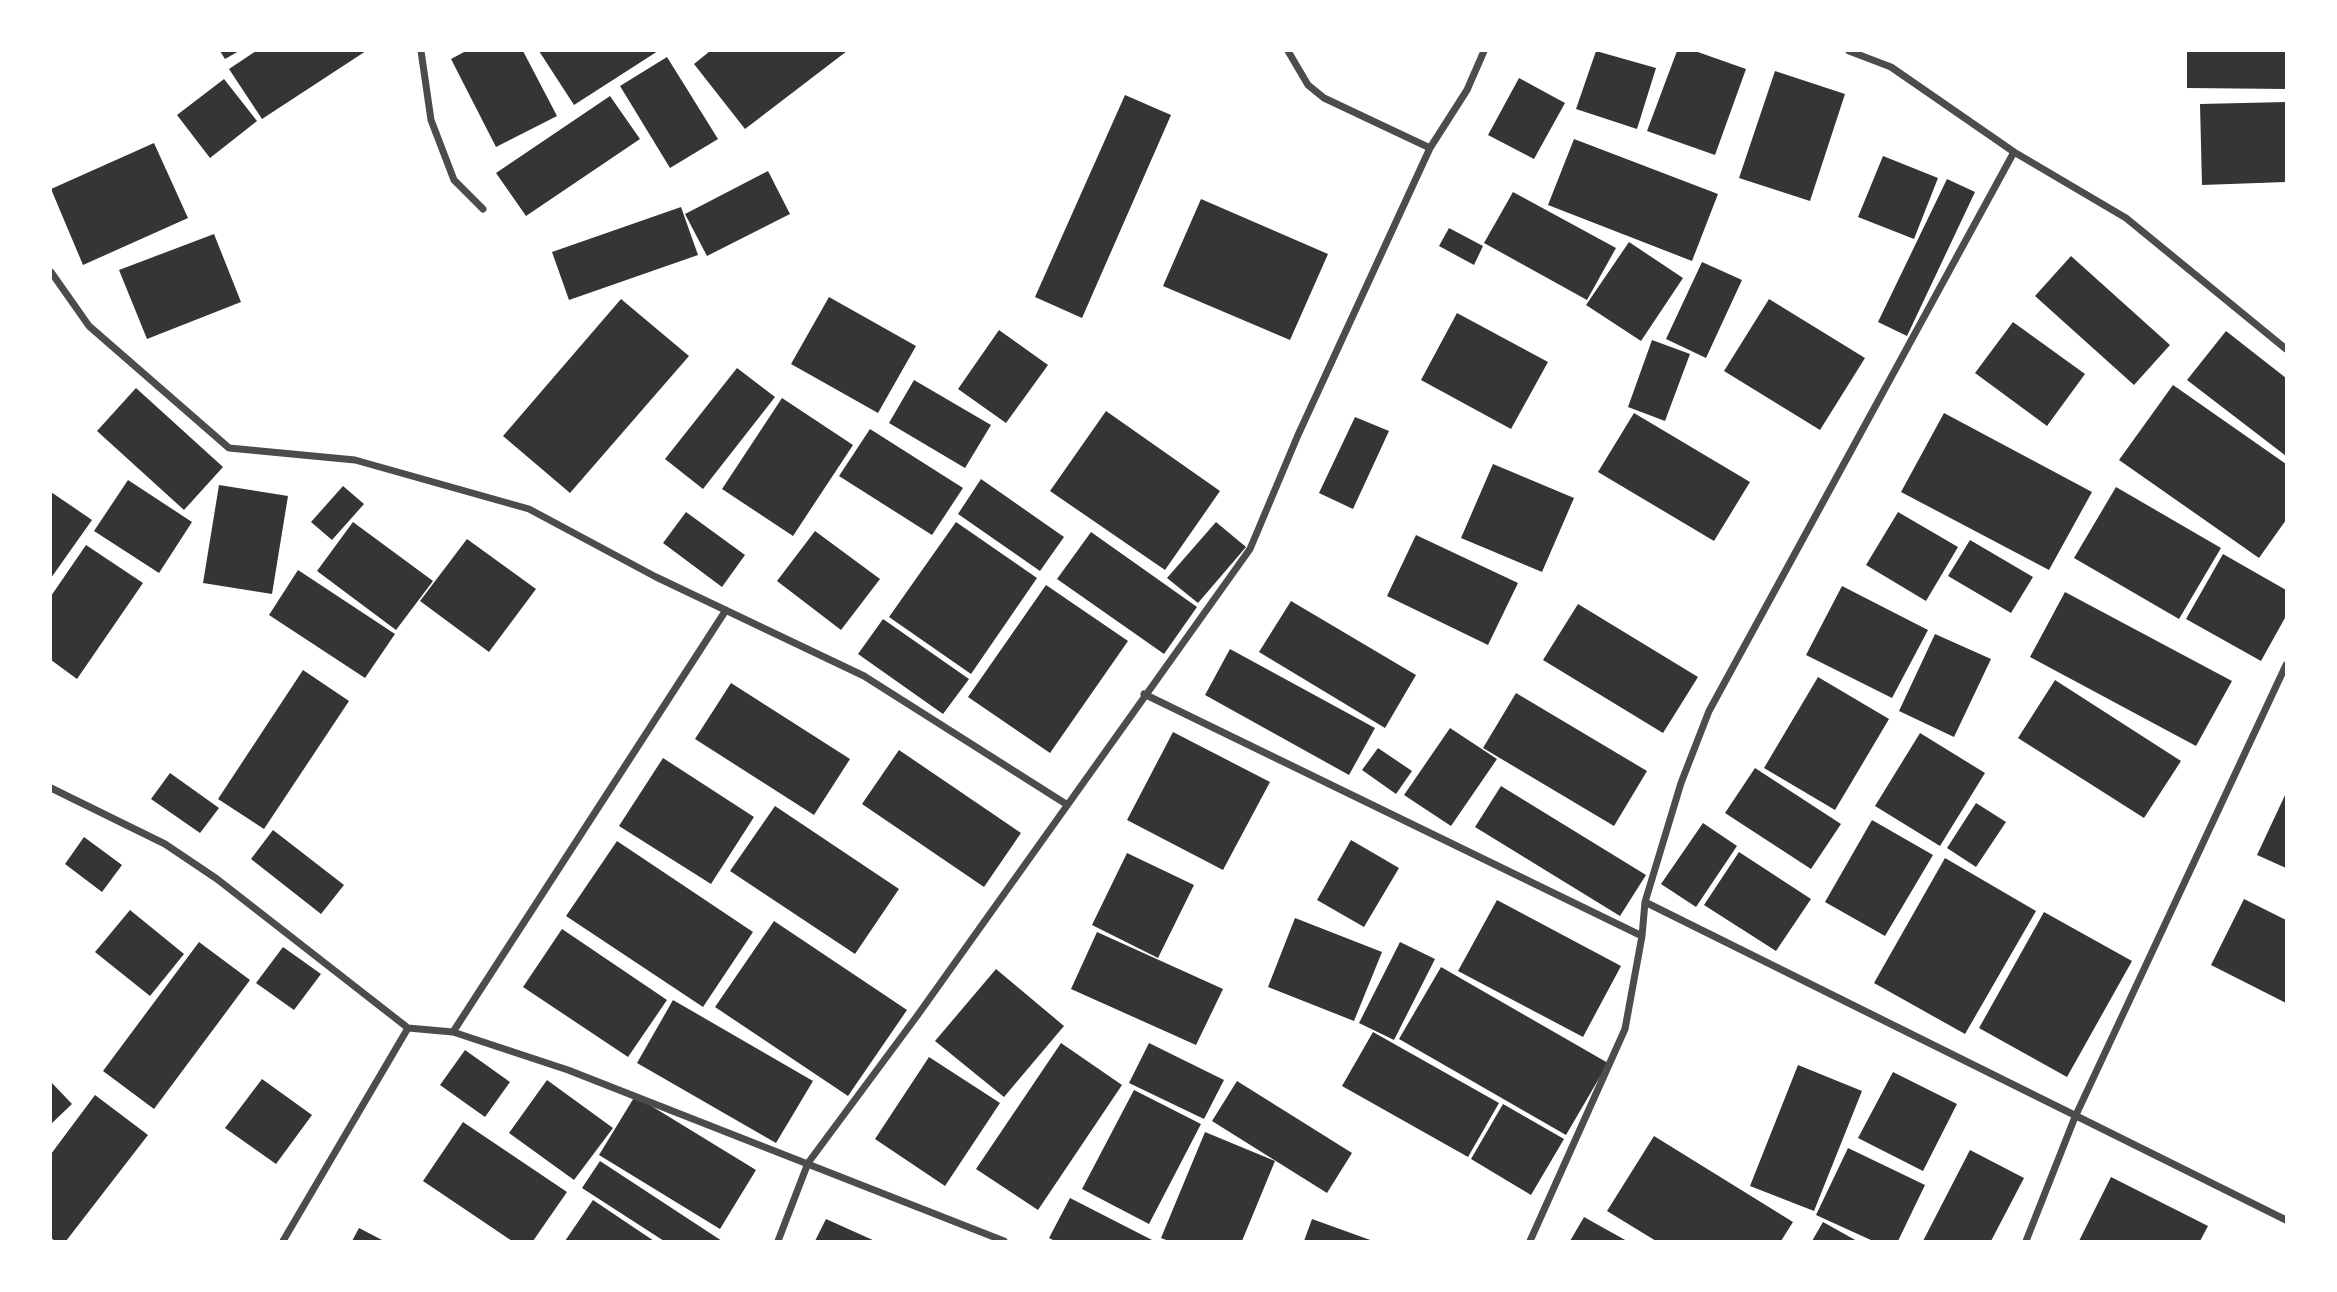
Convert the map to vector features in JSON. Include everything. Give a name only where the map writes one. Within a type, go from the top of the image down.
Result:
[{"type":"street","points":[[421,51],[431,120],[454,180],[483,209]]},
{"type":"street","points":[[1288,51],[1308,85],[1324,98],[1430,148]]},
{"type":"street","points":[[778,1241],[808,1163],[917,1016],[1143,694],[1250,549],[1298,435],[1430,148],[1467,90],[1484,51]]},
{"type":"street","points":[[1849,51],[1891,67],[2014,152],[2126,218],[2286,349]]},
{"type":"street","points":[[1530,1241],[1625,1029],[1642,936],[1645,902],[1673,807],[1709,711],[2014,152]]},
{"type":"street","points":[[51,272],[89,326],[229,448],[355,460],[529,509],[656,577],[864,676],[1066,804]]},
{"type":"street","points":[[453,1032],[726,610]]},
{"type":"street","points":[[2026,1241],[2075,1117],[2286,666]]},
{"type":"street","points":[[1143,694],[1642,936]]},
{"type":"street","points":[[51,788],[165,844],[217,879],[408,1028],[453,1032],[580,1074],[1004,1241]]},
{"type":"street","points":[[1645,902],[2286,1220]]},
{"type":"street","points":[[283,1241],[408,1028]]},
{"type":"building","points":[[220,51],[239,51],[225,59]]},
{"type":"building","points":[[256,51],[366,51],[262,119],[229,69]]},
{"type":"building","points":[[466,51],[523,51],[557,116],[496,147],[451,59]]},
{"type":"building","points":[[539,51],[658,51],[574,105]]},
{"type":"building","points":[[710,51],[847,51],[745,129],[694,64]]},
{"type":"building","points":[[1596,51],[1656,68],[1637,129],[1576,109]]},
{"type":"building","points":[[1677,51],[1695,51],[1746,69],[1715,155],[1647,131]]},
{"type":"building","points":[[2187,51],[2286,51],[2286,89],[2187,88]]},
{"type":"building","points":[[667,57],[718,139],[670,168],[620,86]]},
{"type":"building","points":[[1775,71],[1845,94],[1810,201],[1739,178]]},
{"type":"building","points":[[1519,78],[1565,103],[1534,159],[1488,135]]},
{"type":"building","points":[[224,79],[257,121],[210,158],[177,115]]},
{"type":"building","points":[[1125,95],[1171,115],[1082,318],[1035,297]]},
{"type":"building","points":[[610,96],[640,139],[526,216],[496,173]]},
{"type":"building","points":[[2286,102],[2286,182],[2202,185],[2200,104]]},
{"type":"building","points":[[1574,139],[1718,194],[1692,261],[1548,205]]},
{"type":"building","points":[[154,143],[188,218],[83,265],[51,189]]},
{"type":"building","points":[[1883,156],[1938,178],[1914,239],[1858,217]]},
{"type":"building","points":[[768,171],[790,214],[707,256],[685,214]]},
{"type":"building","points":[[1947,179],[1975,192],[1907,336],[1878,322]]},
{"type":"building","points":[[1513,192],[1616,248],[1587,300],[1484,243]]},
{"type":"building","points":[[1201,199],[1328,254],[1290,340],[1163,286]]},
{"type":"building","points":[[681,207],[698,255],[569,300],[552,252]]},
{"type":"building","points":[[1449,228],[1483,246],[1474,265],[1439,246]]},
{"type":"building","points":[[214,234],[241,302],[147,339],[119,270]]},
{"type":"building","points":[[1629,242],[1683,278],[1641,341],[1586,305]]},
{"type":"building","points":[[2071,256],[2170,345],[2134,385],[2035,296]]},
{"type":"building","points":[[1702,262],[1742,280],[1706,358],[1666,339]]},
{"type":"building","points":[[829,297],[916,346],[878,413],[791,364]]},
{"type":"building","points":[[621,299],[689,356],[570,493],[503,436]]},
{"type":"building","points":[[1769,299],[1865,358],[1820,430],[1724,371]]},
{"type":"building","points":[[1457,313],[1548,362],[1511,429],[1421,380]]},
{"type":"building","points":[[2013,322],[2085,374],[2047,426],[1975,373]]},
{"type":"building","points":[[999,330],[1048,365],[1006,423],[958,389]]},
{"type":"building","points":[[2226,331],[2286,378],[2286,456],[2187,380]]},
{"type":"building","points":[[1652,340],[1690,354],[1665,421],[1628,407]]},
{"type":"building","points":[[737,368],[775,397],[703,489],[665,459]]},
{"type":"building","points":[[914,380],[991,425],[965,468],[889,423]]},
{"type":"building","points":[[2173,385],[2286,464],[2286,520],[2259,558],[2119,460]]},
{"type":"building","points":[[136,388],[223,467],[184,510],[97,431]]},
{"type":"building","points":[[782,398],[853,445],[793,536],[722,489]]},
{"type":"building","points":[[1106,411],[1220,491],[1165,570],[1050,491]]},
{"type":"building","points":[[1634,413],[1750,482],[1714,541],[1598,472]]},
{"type":"building","points":[[1944,413],[2092,492],[2049,570],[1901,492]]},
{"type":"building","points":[[1355,417],[1389,431],[1353,509],[1319,493]]},
{"type":"building","points":[[870,429],[963,488],[932,535],[839,476]]},
{"type":"building","points":[[1493,464],[1574,498],[1542,572],[1461,538]]},
{"type":"building","points":[[981,479],[1064,537],[1040,571],[958,514]]},
{"type":"building","points":[[128,480],[192,522],[159,573],[94,531]]},
{"type":"building","points":[[219,485],[288,496],[272,594],[203,583]]},
{"type":"building","points":[[343,486],[364,504],[332,540],[311,522]]},
{"type":"building","points":[[2116,487],[2221,548],[2179,619],[2074,558]]},
{"type":"building","points":[[51,492],[92,520],[51,578]]},
{"type":"building","points":[[686,512],[745,555],[722,587],[663,543]]},
{"type":"building","points":[[1898,512],[1958,547],[1926,601],[1866,565]]},
{"type":"building","points":[[353,522],[433,581],[396,630],[317,571]]},
{"type":"building","points":[[956,522],[1037,578],[971,674],[889,617]]},
{"type":"building","points":[[1216,522],[1246,547],[1198,603],[1167,578]]},
{"type":"building","points":[[815,531],[880,579],[841,630],[777,581]]},
{"type":"building","points":[[1091,532],[1197,607],[1164,654],[1057,579]]},
{"type":"building","points":[[1416,535],[1518,583],[1488,645],[1387,596]]},
{"type":"building","points":[[467,539],[536,589],[489,652],[420,601]]},
{"type":"building","points":[[1970,540],[2033,577],[2011,613],[1948,576]]},
{"type":"building","points":[[86,545],[143,583],[77,679],[51,660],[51,596]]},
{"type":"building","points":[[2223,554],[2286,590],[2286,616],[2261,661],[2186,619]]},
{"type":"building","points":[[298,570],[395,634],[365,678],[269,615]]},
{"type":"building","points":[[1046,585],[1128,641],[1050,753],[968,697]]},
{"type":"building","points":[[1842,586],[1928,630],[1892,698],[1806,655]]},
{"type":"building","points":[[2065,592],[2232,681],[2196,746],[2030,657]]},
{"type":"building","points":[[1291,601],[1416,675],[1385,728],[1259,652]]},
{"type":"building","points":[[1578,604],[1698,677],[1663,733],[1543,660]]},
{"type":"building","points":[[883,619],[969,679],[943,714],[858,654]]},
{"type":"building","points":[[1935,634],[1991,659],[1954,737],[1899,711]]},
{"type":"building","points":[[1230,649],[1375,728],[1349,775],[1205,695]]},
{"type":"building","points":[[303,670],[349,701],[264,829],[218,799]]},
{"type":"building","points":[[1818,677],[1889,719],[1835,810],[1764,768]]},
{"type":"building","points":[[2055,680],[2181,761],[2144,818],[2018,738]]},
{"type":"building","points":[[731,683],[850,759],[814,815],[695,739]]},
{"type":"building","points":[[1516,693],[1647,771],[1614,826],[1483,748]]},
{"type":"building","points":[[1450,728],[1497,759],[1451,826],[1404,795]]},
{"type":"building","points":[[1173,732],[1270,782],[1223,870],[1127,820]]},
{"type":"building","points":[[1920,733],[1985,773],[1940,846],[1875,806]]},
{"type":"building","points":[[1378,748],[1412,771],[1396,794],[1362,770]]},
{"type":"building","points":[[899,750],[1021,833],[984,887],[862,804]]},
{"type":"building","points":[[663,758],[754,817],[711,884],[619,826]]},
{"type":"building","points":[[1755,768],[1841,824],[1811,869],[1725,813]]},
{"type":"building","points":[[170,773],[219,808],[200,833],[151,799]]},
{"type":"building","points":[[1501,786],[1646,875],[1620,916],[1475,827]]},
{"type":"building","points":[[2286,793],[2286,868],[2257,855]]},
{"type":"building","points":[[1976,803],[2006,822],[1976,867],[1947,848]]},
{"type":"building","points":[[775,806],[899,889],[855,954],[730,871]]},
{"type":"building","points":[[1872,820],[1933,855],[1885,936],[1825,902]]},
{"type":"building","points":[[1703,823],[1737,846],[1696,907],[1661,884]]},
{"type":"building","points":[[273,830],[344,885],[321,914],[251,859]]},
{"type":"building","points":[[84,837],[122,865],[102,892],[65,864]]},
{"type":"building","points":[[1351,840],[1399,868],[1364,927],[1317,900]]},
{"type":"building","points":[[617,841],[753,932],[703,1007],[566,916]]},
{"type":"building","points":[[1739,852],[1811,899],[1776,951],[1704,905]]},
{"type":"building","points":[[1127,853],[1194,885],[1158,958],[1092,925]]},
{"type":"building","points":[[1945,858],[2036,911],[1965,1034],[1874,983]]},
{"type":"building","points":[[2244,899],[2286,920],[2286,1003],[2211,965]]},
{"type":"building","points":[[1497,900],[1621,966],[1583,1037],[1458,971]]},
{"type":"building","points":[[130,910],[184,954],[150,996],[95,952]]},
{"type":"building","points":[[2044,912],[2132,961],[2067,1077],[1979,1028]]},
{"type":"building","points":[[1295,918],[1382,952],[1354,1021],[1268,987]]},
{"type":"building","points":[[774,921],[907,1010],[848,1096],[715,1007]]},
{"type":"building","points":[[562,929],[667,1000],[628,1057],[523,987]]},
{"type":"building","points":[[1097,932],[1223,989],[1196,1045],[1071,989]]},
{"type":"building","points":[[199,942],[250,980],[154,1109],[103,1071]]},
{"type":"building","points":[[1400,942],[1435,959],[1394,1040],[1359,1023]]},
{"type":"building","points":[[283,947],[321,974],[294,1010],[256,983]]},
{"type":"building","points":[[1441,967],[1608,1063],[1566,1135],[1399,1039]]},
{"type":"building","points":[[996,969],[1064,1026],[1004,1097],[935,1041]]},
{"type":"building","points":[[673,1000],[813,1081],[776,1143],[637,1063]]},
{"type":"building","points":[[1373,1032],[1499,1103],[1468,1157],[1342,1086]]},
{"type":"building","points":[[1061,1043],[1122,1085],[1038,1210],[976,1169]]},
{"type":"building","points":[[1149,1043],[1224,1080],[1204,1119],[1129,1083]]},
{"type":"building","points":[[465,1050],[510,1082],[485,1117],[440,1085]]},
{"type":"building","points":[[929,1057],[1000,1103],[945,1186],[875,1139]]},
{"type":"building","points":[[1798,1065],[1862,1091],[1814,1211],[1750,1186]]},
{"type":"building","points":[[1893,1072],[1957,1104],[1923,1171],[1858,1138]]},
{"type":"building","points":[[262,1079],[312,1115],[276,1164],[225,1128]]},
{"type":"building","points":[[547,1080],[613,1128],[574,1180],[509,1133]]},
{"type":"building","points":[[1237,1081],[1352,1153],[1327,1193],[1212,1121]]},
{"type":"building","points":[[51,1082],[72,1104],[51,1124]]},
{"type":"building","points":[[1134,1090],[1201,1124],[1149,1224],[1082,1189]]},
{"type":"building","points":[[95,1095],[148,1135],[66,1241],[55,1241],[51,1238],[51,1154]]},
{"type":"building","points":[[635,1096],[756,1170],[720,1229],[599,1155]]},
{"type":"building","points":[[1503,1104],[1564,1139],[1531,1195],[1471,1159]]},
{"type":"building","points":[[463,1122],[567,1192],[533,1241],[512,1241],[423,1181]]},
{"type":"building","points":[[1205,1132],[1275,1161],[1242,1241],[1169,1241],[1161,1238]]},
{"type":"building","points":[[1654,1136],[1793,1222],[1781,1241],[1656,1241],[1607,1211]]},
{"type":"building","points":[[1848,1148],[1925,1185],[1898,1241],[1873,1241],[1816,1215]]},
{"type":"building","points":[[1970,1150],[2024,1178],[1991,1241],[1923,1241]]},
{"type":"building","points":[[600,1161],[722,1241],[664,1241],[582,1188]]},
{"type":"building","points":[[2111,1177],[2208,1226],[2200,1241],[2079,1241]]},
{"type":"building","points":[[1070,1198],[1154,1241],[1055,1241],[1049,1238]]},
{"type":"building","points":[[593,1200],[654,1241],[565,1241]]},
{"type":"building","points":[[1584,1217],[1627,1241],[1570,1241]]},
{"type":"building","points":[[826,1219],[875,1241],[815,1241]]},
{"type":"building","points":[[1312,1219],[1373,1241],[1304,1241]]},
{"type":"building","points":[[1823,1222],[1857,1241],[1812,1241]]},
{"type":"building","points":[[359,1228],[384,1241],[352,1241]]}]
